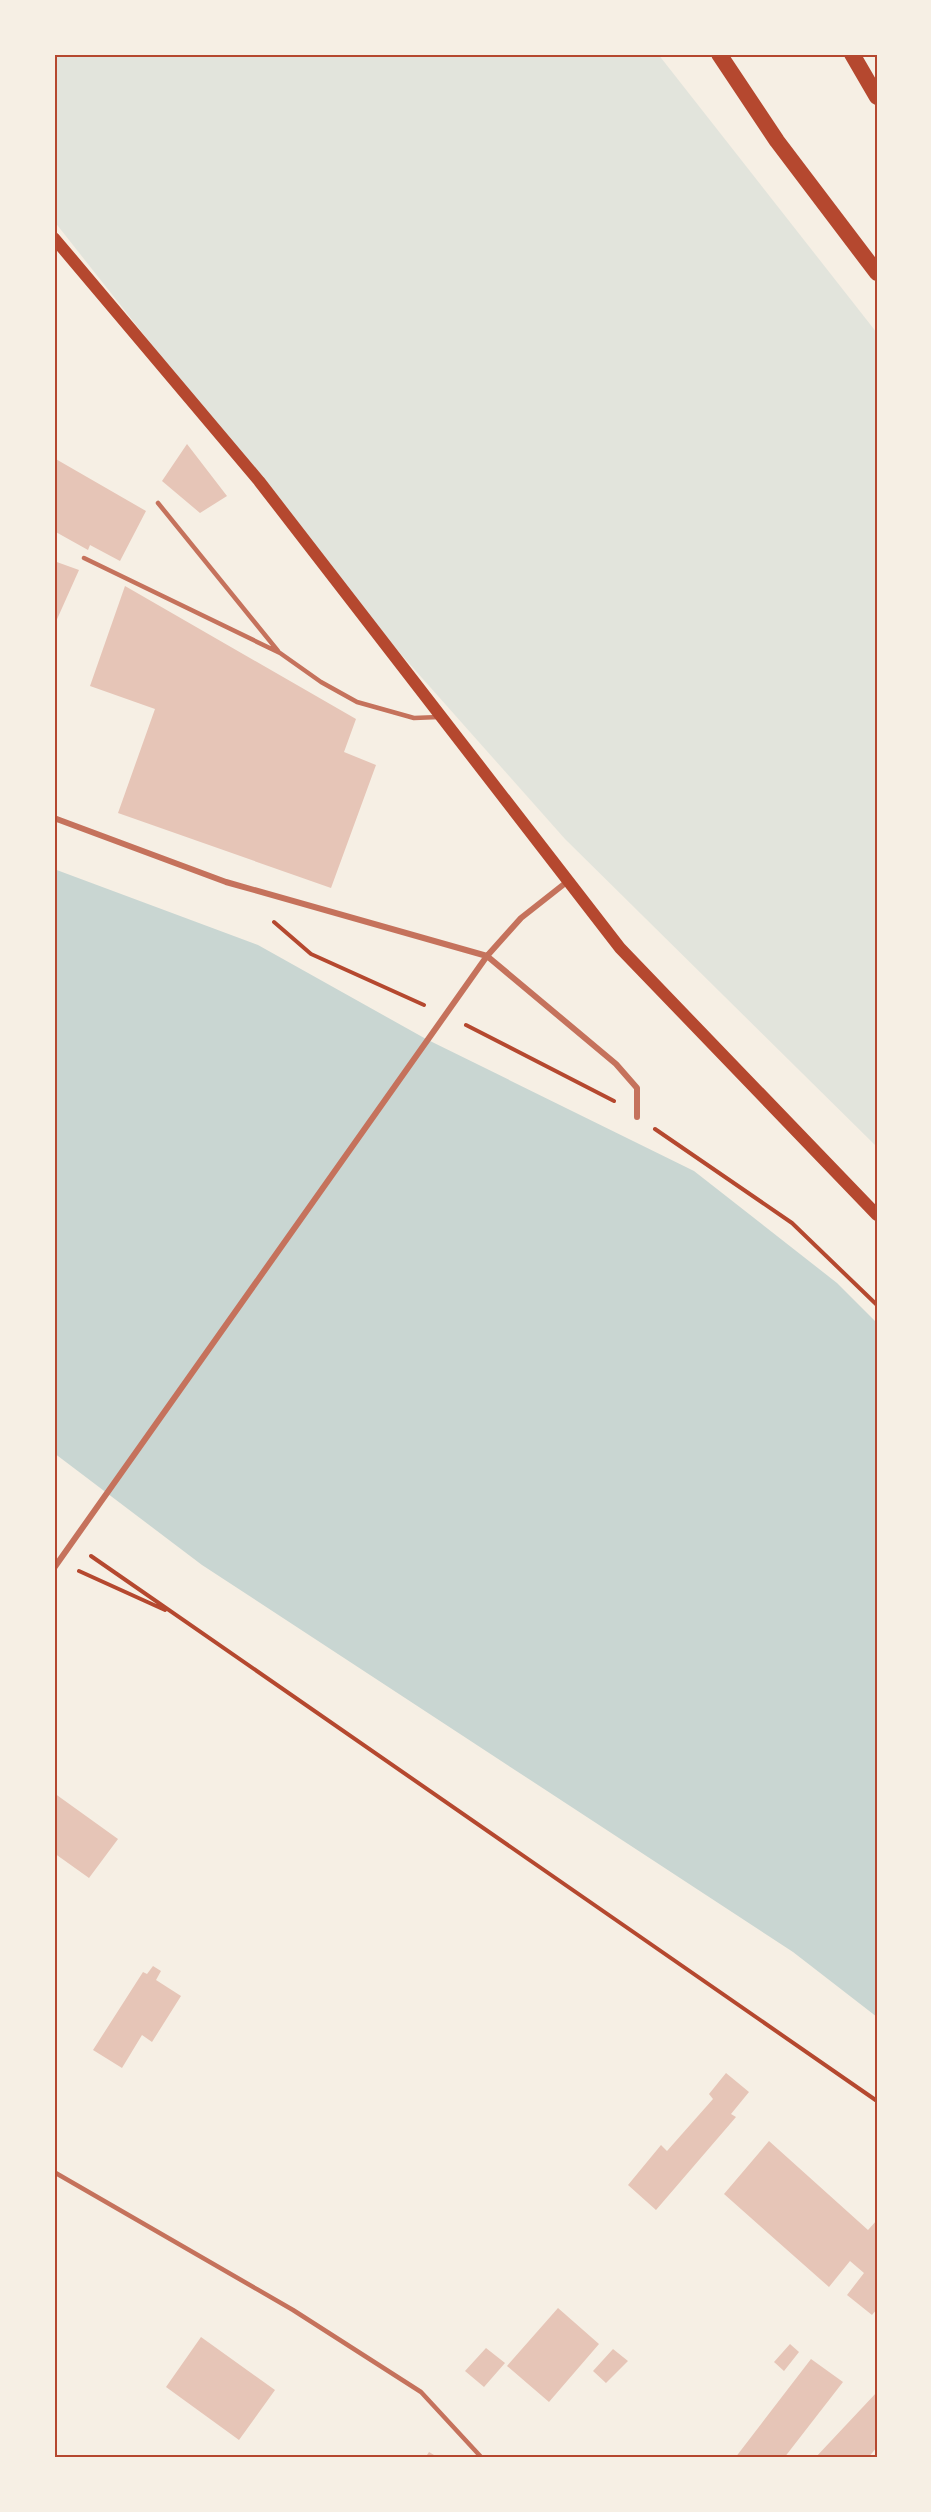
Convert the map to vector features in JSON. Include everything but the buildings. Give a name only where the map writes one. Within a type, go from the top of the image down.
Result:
[{"type":"highway","points":[[719,54],[777,141],[877,273]]},
{"type":"highway","points":[[852,54],[877,97]]},
{"type":"main road","points":[[54,238],[259,481],[620,948],[877,1215]]},
{"type":"street","points":[[54,818],[226,882],[487,956],[616,1064],[637,1088],[637,1117]]},
{"type":"street","points":[[56,1566],[487,956],[521,918],[569,880]]},
{"type":"lane","points":[[158,503],[280,653]]},
{"type":"lane","points":[[84,558],[280,653],[321,682],[357,702],[414,718],[441,717]]},
{"type":"lane","points":[[54,2172],[293,2310],[421,2392],[482,2458]]},
{"type":"path","points":[[268,918],[311,954],[426,1006]]},
{"type":"path","points":[[457,1020],[608,1097],[792,1223],[877,1305]]},
{"type":"path","points":[[91,1555],[877,2101]]},
{"type":"path","points":[[56,1566],[174,1614]]},
{"type":"shaded area","points":[[54,54],[658,54],[877,333],[877,1147],[565,839],[359,607],[54,221]]},
{"type":"shaded area","points":[[54,869],[258,945],[426,1039],[694,1171],[837,1283],[877,1323],[877,2017],[793,1952],[202,1565],[54,1453]]}]
